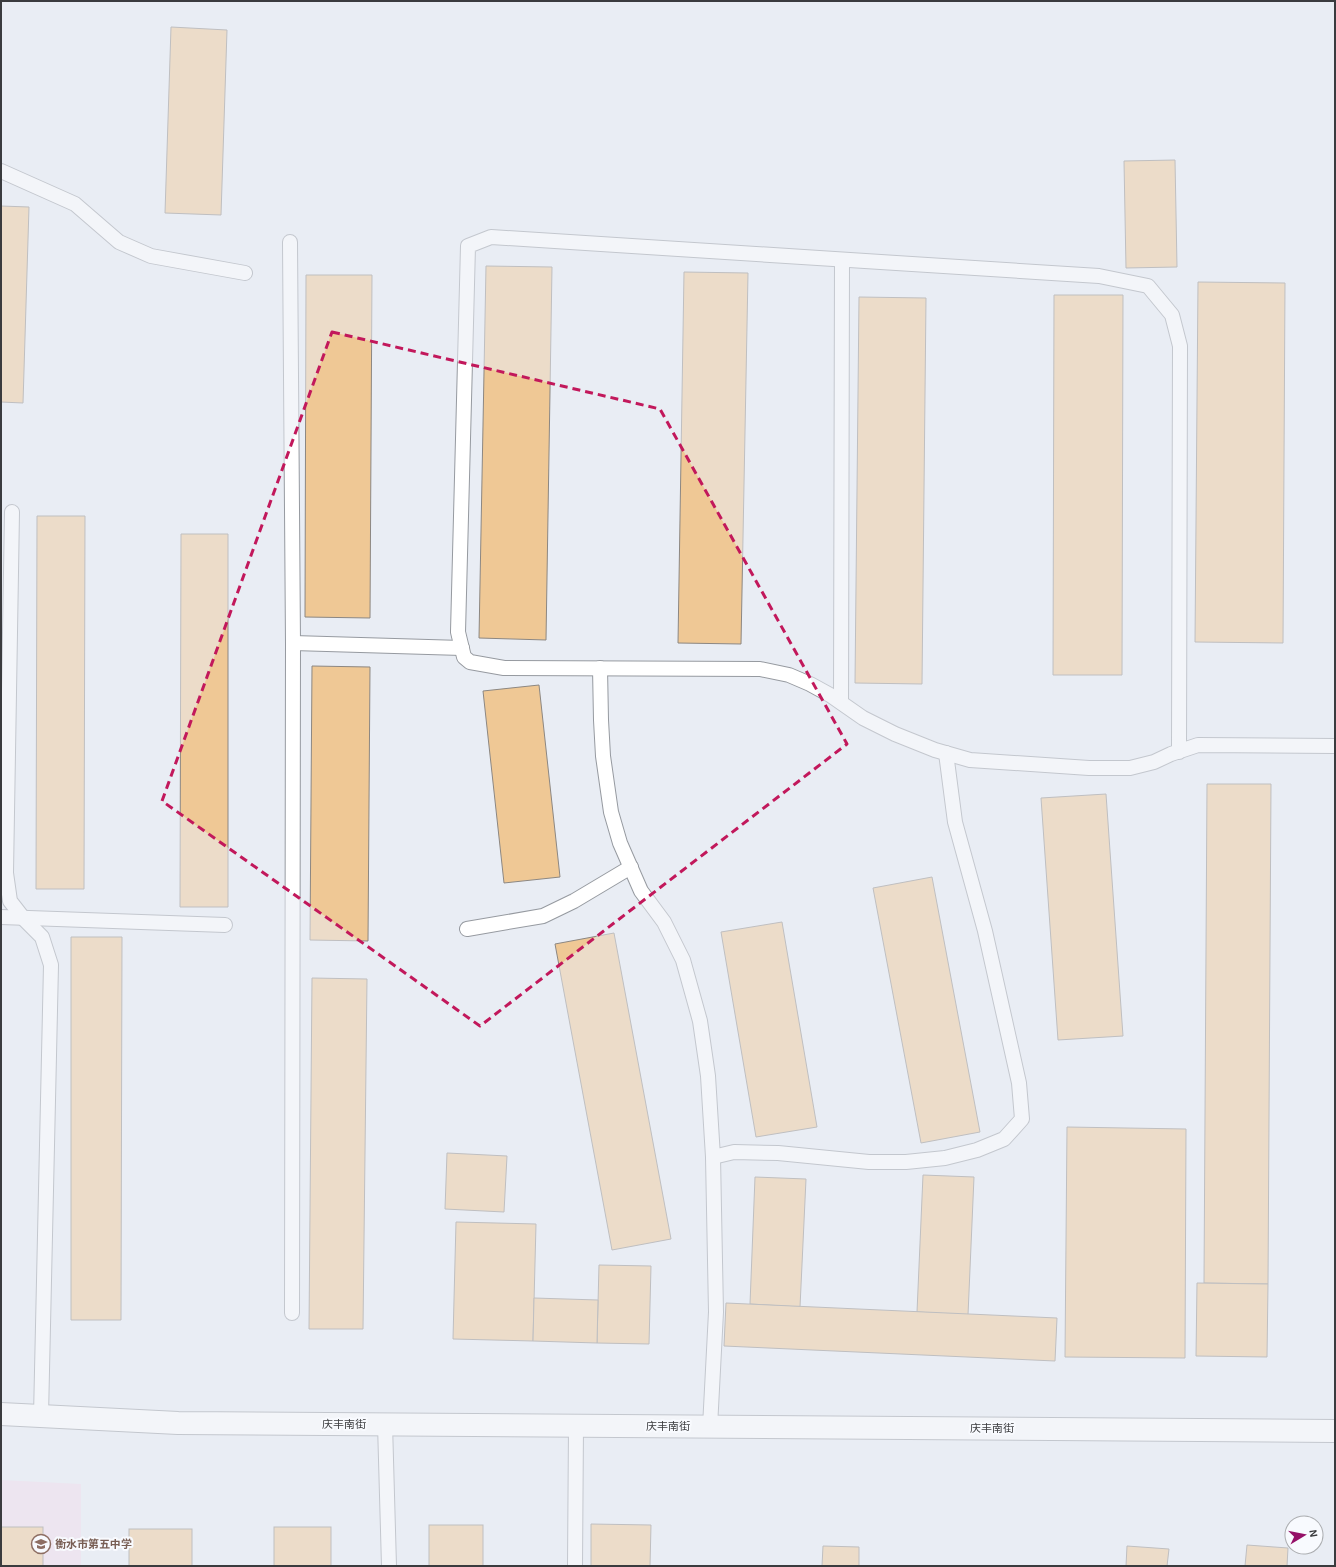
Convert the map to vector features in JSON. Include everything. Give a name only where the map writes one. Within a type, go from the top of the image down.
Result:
[{"type":"street","name":"庆丰南街","points":[[1,1414],[178,1423],[1335,1431]]},
{"type":"lane","points":[[1,171],[74,204],[119,242],[151,256],[245,273]]},
{"type":"lane","points":[[1179,752],[1180,346],[1172,315],[1148,286],[1099,276],[491,237],[468,246],[458,632],[464,657],[470,662],[504,668],[760,669],[788,675],[810,684],[841,702],[863,718],[895,734],[946,753],[970,760],[1089,768],[1130,768],[1154,762],[1198,745],[1335,746]]},
{"type":"lane","points":[[290,242],[293,643],[292,1313]]},
{"type":"lane","points":[[841,702],[842,260]]},
{"type":"lane","points":[[12,512],[6,872],[10,901],[42,937],[52,965],[41,1416]]},
{"type":"lane","points":[[293,643],[462,648]]},
{"type":"lane","points":[[600,668],[601,720],[606,784],[611,812],[620,843],[641,891],[664,922],[683,960],[698,1013],[708,1076],[712,1157],[716,1312],[710,1427]]},
{"type":"lane","points":[[712,1157],[734,1152],[778,1153],[869,1162],[906,1162],[945,1158],[977,1150],[1004,1139],[1022,1119],[1019,1083],[985,931],[955,822],[946,753]]},
{"type":"lane","points":[[467,928],[544,916],[574,901],[631,867]]},
{"type":"lane","points":[[1,917],[225,925]]},
{"type":"lane","points":[[385,1424],[389,1566]]},
{"type":"lane","points":[[575,1566],[576,1426]]},
{"type":"highlighted area","points":[[332,332],[660,409],[847,744],[480,1026],[162,801]]},
{"type":"shaded area","name":"衡水市第五中学","points":[[1,1480],[81,1484],[81,1566],[1,1566]]},
{"type":"building","points":[[171,27],[227,30],[221,215],[165,213]]},
{"type":"building","points":[[1175,160],[1177,267],[1126,268],[1124,161]]},
{"type":"building","points":[[1,206],[29,207],[23,403],[1,402]]},
{"type":"building","points":[[486,266],[552,267],[546,640],[479,638]]},
{"type":"building","points":[[684,272],[748,273],[741,644],[678,643]]},
{"type":"building","points":[[306,275],[372,275],[370,618],[305,617]]},
{"type":"building","points":[[1198,282],[1285,283],[1283,643],[1195,642]]},
{"type":"building","points":[[1054,295],[1123,295],[1122,675],[1053,675]]},
{"type":"building","points":[[859,297],[926,298],[922,684],[855,683]]},
{"type":"building","points":[[37,516],[85,516],[84,889],[36,889]]},
{"type":"building","points":[[181,534],[228,534],[228,907],[180,907]]},
{"type":"building","points":[[312,666],[370,667],[368,941],[310,940]]},
{"type":"building","points":[[539,685],[560,877],[504,883],[483,691]]},
{"type":"building","points":[[1207,784],[1271,784],[1268,1284],[1204,1283]]},
{"type":"building","points":[[1106,794],[1123,1036],[1058,1040],[1041,798]]},
{"type":"building","points":[[932,877],[980,1132],[921,1143],[873,888]]},
{"type":"building","points":[[782,922],[817,1127],[756,1137],[721,932]]},
{"type":"building","points":[[614,933],[671,1239],[612,1250],[555,944]]},
{"type":"building","points":[[71,937],[122,937],[121,1320],[71,1320]]},
{"type":"building","points":[[312,978],[367,979],[363,1329],[309,1329]]},
{"type":"building","points":[[1067,1127],[1186,1129],[1185,1358],[1065,1357]]},
{"type":"building","points":[[447,1153],[507,1156],[504,1212],[445,1209]]},
{"type":"building","points":[[923,1175],[974,1177],[968,1315],[917,1312]]},
{"type":"building","points":[[755,1177],[806,1179],[800,1307],[750,1304]]},
{"type":"building","points":[[456,1222],[536,1224],[533,1341],[453,1339]]},
{"type":"building","points":[[599,1265],[651,1266],[649,1344],[597,1343]]},
{"type":"building","points":[[1197,1283],[1268,1284],[1267,1357],[1196,1356]]},
{"type":"building","points":[[534,1298],[598,1300],[597,1343],[533,1341]]},
{"type":"building","points":[[726,1303],[1057,1318],[1055,1361],[724,1346]]},
{"type":"building","points":[[591,1524],[651,1525],[650,1566],[591,1566]]},
{"type":"building","points":[[429,1525],[483,1525],[483,1566],[429,1566]]},
{"type":"building","points":[[1,1527],[43,1527],[43,1566],[1,1566]]},
{"type":"building","points":[[274,1527],[331,1527],[331,1566],[274,1566]]},
{"type":"building","points":[[129,1529],[192,1529],[192,1566],[129,1566]]},
{"type":"building","points":[[1247,1545],[1284,1548],[1284,1555],[1288,1555],[1287,1566],[1245,1566]]},
{"type":"building","points":[[823,1546],[859,1547],[859,1566],[822,1566]]},
{"type":"building","points":[[1127,1546],[1169,1549],[1167,1566],[1126,1566]]},
{"type":"place","name":"衡水市第五中学","points":[[41,1544]]}]
